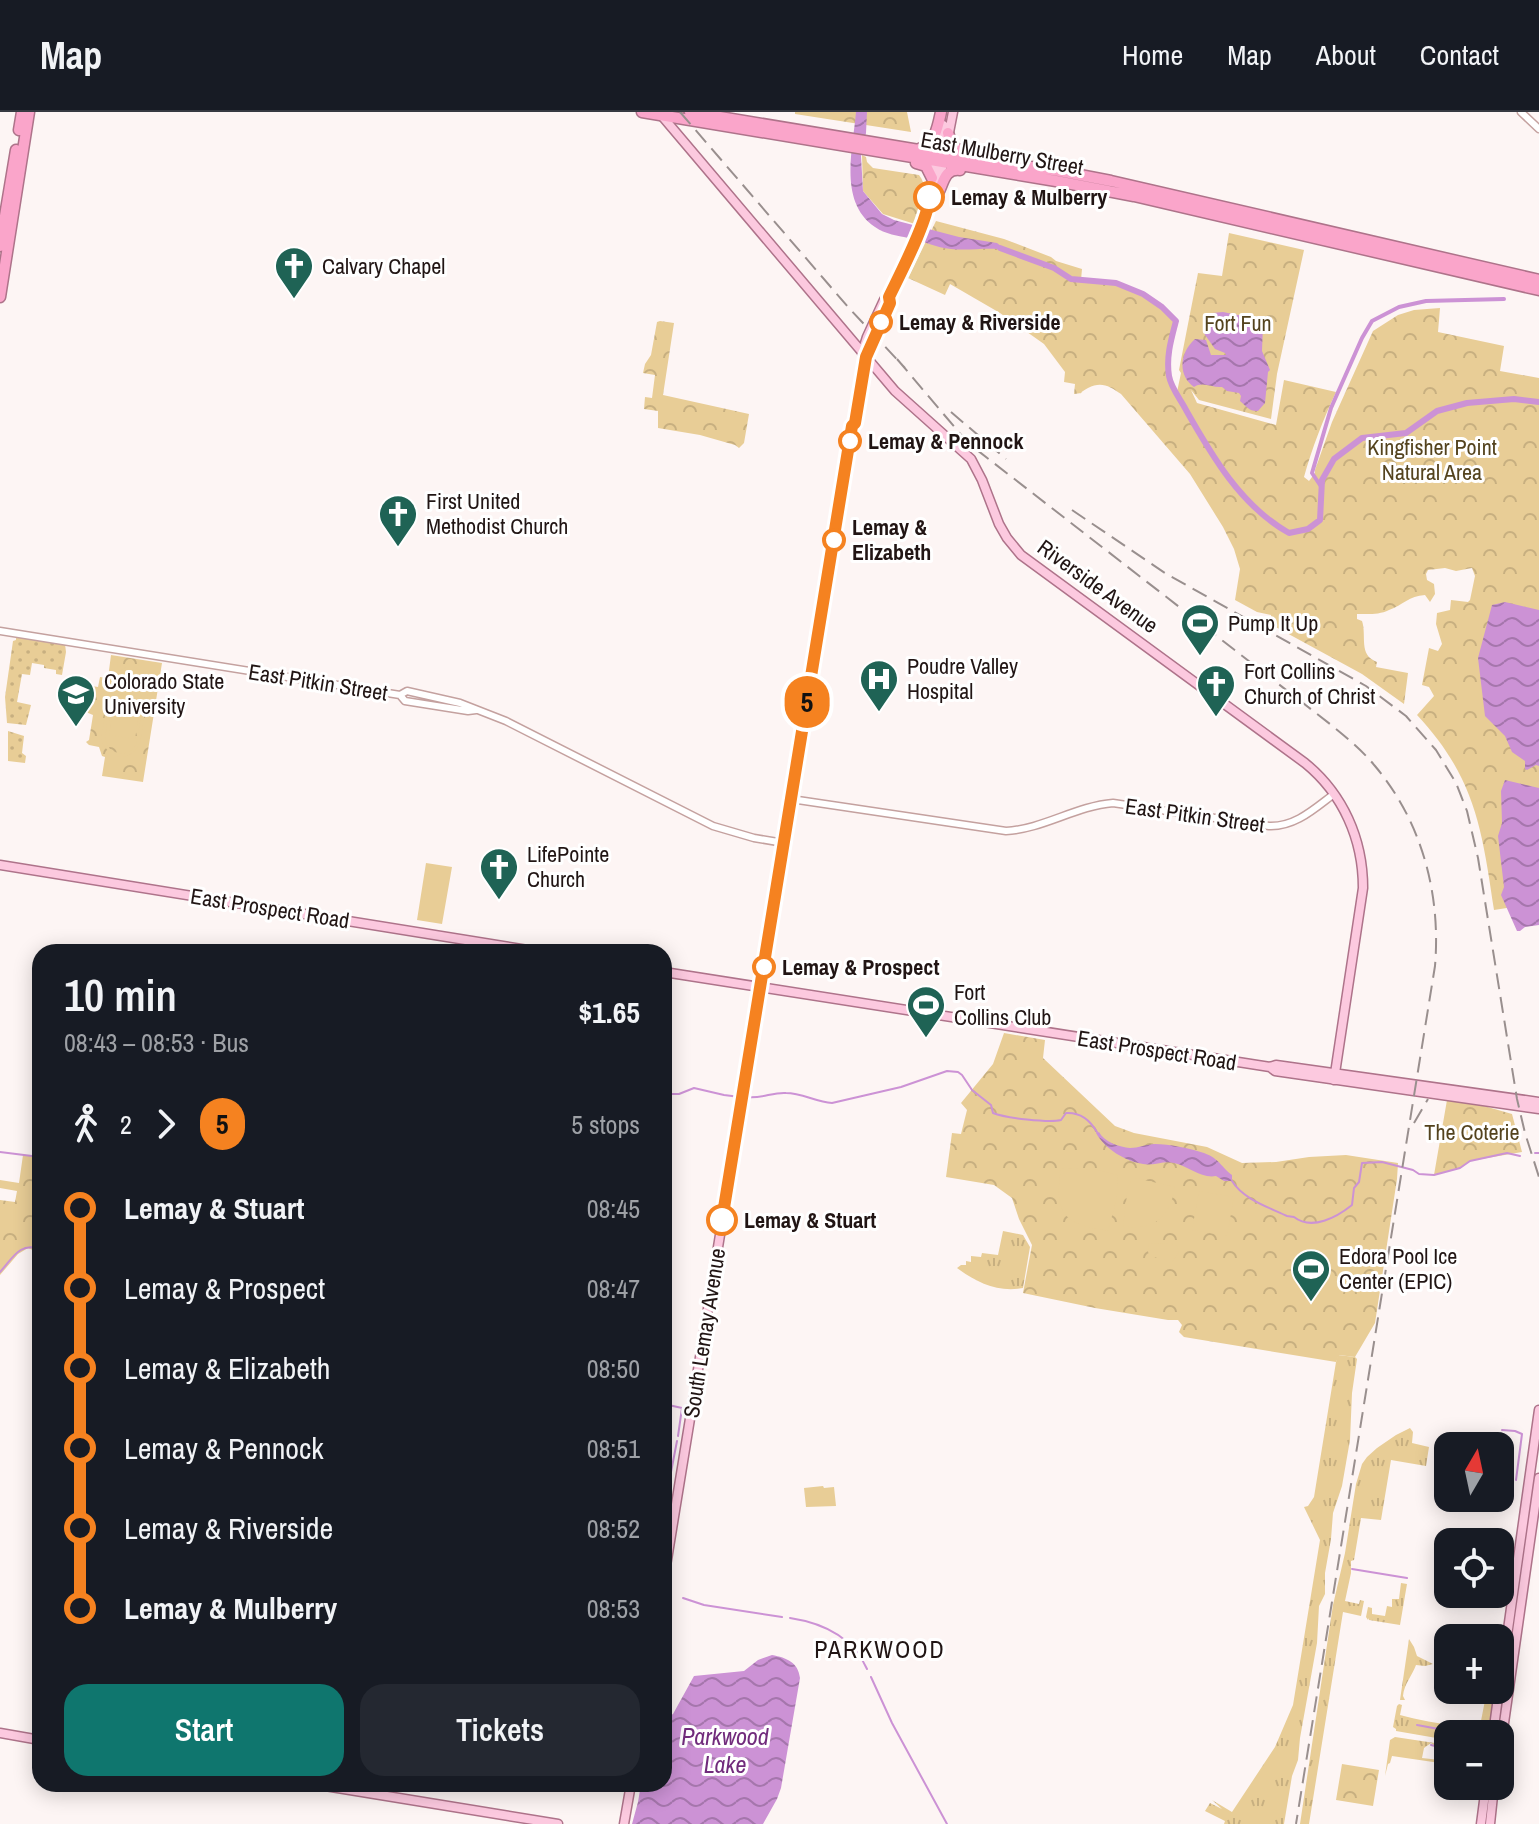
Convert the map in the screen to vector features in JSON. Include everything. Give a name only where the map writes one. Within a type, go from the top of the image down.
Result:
[{"type":"highway","points":[[0,292],[7,208],[27,126],[26,112]]},
{"type":"highway","points":[[0,246],[26,112]]},
{"type":"highway","name":"East Mulberry Street","points":[[642,112],[686,116],[878,147],[914,149],[940,158]]},
{"type":"highway","points":[[914,149],[928,144],[943,112]]},
{"type":"highway","points":[[676,132],[678,124],[686,116]]},
{"type":"highway","points":[[948,133],[956,150],[978,154],[994,168]]},
{"type":"highway","name":"East Mulberry Street","points":[[878,147],[891,154],[940,158],[994,168]]},
{"type":"highway","points":[[891,154],[926,166],[932,178]]},
{"type":"highway","points":[[933,200],[941,191],[945,176],[954,169],[972,172],[994,168],[1052,176],[1057,174],[1061,177]]},
{"type":"highway","name":"East Mulberry Street","points":[[1061,177],[1147,189],[1539,280]]},
{"type":"highway","name":"East Mulberry Street","points":[[1061,177],[1539,288]]},
{"type":"highway","points":[[1409,260],[1459,266],[1465,263],[1478,272],[1539,288]]},
{"type":"main road","name":"South Lemay Avenue","points":[[852,426],[850,421],[864,354],[884,300],[889,297],[933,200],[943,112]]},
{"type":"main road","name":"South Lemay Avenue","points":[[933,200],[929,196],[932,178],[953,112]]},
{"type":"main road","name":"Riverside Avenue","points":[[661,114],[879,373],[971,459],[999,524],[1021,555],[1300,759],[1317,773],[1334,794],[1354,829],[1363,880],[1362,907],[1334,1077]]},
{"type":"main road","name":"South Lemay Avenue","points":[[672,1529],[852,426],[863,377],[864,354]]},
{"type":"main road","points":[[863,377],[869,373],[879,373]]},
{"type":"main road","name":"East Prospect Road","points":[[0,865],[490,944]]},
{"type":"main road","name":"East Prospect Road","points":[[672,973],[1270,1067],[1275,1071],[1372,1079],[1539,1102]]},
{"type":"main road","points":[[1338,1054],[1343,1072],[1372,1079]]},
{"type":"main road","name":"East Prospect Road","points":[[1334,1077],[1539,1109]]},
{"type":"main road","points":[[1508,1624],[1520,1518],[1539,1410]]},
{"type":"main road","points":[[1539,1435],[1539,1445]]},
{"type":"main road","points":[[1504,1720],[1539,1478]]},
{"type":"main road","points":[[1520,1518],[1526,1519],[1527,1524],[1522,1561],[1524,1576]]},
{"type":"main road","points":[[0,1733],[32,1739]]},
{"type":"main road","points":[[362,1792],[558,1824]]},
{"type":"main road","points":[[624,1824],[630,1792]]},
{"type":"main road","points":[[1481,1824],[1487,1800]]},
{"type":"main road","points":[[1490,1824],[1492,1800]]},
{"type":"street","points":[[1521,112],[1539,129]]},
{"type":"street","name":"East Pitkin Street","points":[[0,631],[400,695],[407,691],[438,697],[525,730],[700,820],[740,835],[784,843]]},
{"type":"street","name":"East Pitkin Street","points":[[791,797],[809,803],[813,801],[1006,831],[1024,829],[1094,806],[1113,803],[1281,826],[1297,820],[1334,794]]},
{"type":"green space","points":[[907,112],[911,132],[795,114]]},
{"type":"green space","points":[[862,155],[873,168],[919,175],[924,192],[915,224],[883,214],[863,191]]},
{"type":"green space","name":"Kingfisher Point Natural Area","points":[[936,221],[1004,239],[1082,269],[1081,280],[1122,286],[1154,301],[1176,321],[1169,366],[1177,392],[1198,273],[1222,276],[1229,233],[1304,250],[1277,374],[1271,419],[1199,400],[1191,390],[1197,403],[1276,425],[1284,380],[1336,392],[1307,466],[1304,477],[1309,481],[1373,331],[1398,315],[1440,308],[1438,332],[1504,346],[1500,371],[1539,378],[1539,903],[1494,910],[1473,805],[1452,760],[1417,715],[1434,696],[1429,687],[1422,685],[1429,648],[1438,651],[1442,644],[1436,624],[1437,613],[1450,610],[1451,600],[1470,600],[1475,576],[1472,568],[1428,570],[1427,580],[1434,584],[1435,594],[1430,602],[1425,595],[1385,612],[1357,614],[1357,619],[1362,621],[1365,650],[1377,662],[1376,667],[1408,673],[1404,704],[1362,674],[1272,625],[1271,615],[1257,612],[1235,600],[1240,569],[1223,527],[1190,474],[1121,394],[1101,385],[1074,394],[1075,384],[1064,382],[1065,372],[1044,344],[1000,313],[950,284],[945,295],[908,278]]},
{"type":"green space","points":[[657,322],[674,323],[663,395],[749,414],[744,443],[739,448],[700,435],[658,428],[658,411],[644,409],[645,397],[652,398],[655,375],[643,373],[651,355]]},
{"type":"green space","points":[[16,637],[65,644],[66,652],[62,675],[56,674],[56,670],[44,668],[44,665],[32,663],[30,675],[22,674],[17,702],[31,705],[26,725],[7,723],[5,697]]},
{"type":"green space","points":[[111,655],[162,663],[143,782],[102,776],[105,757],[99,747],[86,742],[89,740],[93,715],[72,704],[74,683],[98,687],[100,677],[108,678]]},
{"type":"green space","points":[[114,659],[118,659],[117,668],[128,664],[142,667],[150,681],[140,743],[131,754],[120,757],[109,752],[101,740]],"holes":[[[130,667],[143,673],[147,685],[136,745],[127,753],[120,753],[110,749],[105,740],[116,676]]]},
{"type":"green space","points":[[119,678],[144,682],[135,739],[109,735]]},
{"type":"green space","points":[[8,731],[24,736],[22,753],[26,756],[25,763],[8,761]]},
{"type":"green space","points":[[426,863],[452,867],[442,924],[417,920]]},
{"type":"green space","points":[[1004,1033],[1045,1040],[1043,1058],[1115,1126],[1134,1133],[1207,1147],[1242,1163],[1346,1155],[1398,1163],[1375,1323],[1355,1357],[1339,1355],[1336,1362],[1184,1337],[1179,1332],[1182,1325],[1178,1320],[1095,1308],[1023,1293],[1032,1245],[1012,1198],[994,1185],[946,1177],[952,1133],[961,1134],[967,1110],[961,1103],[993,1064]]},
{"type":"green space","name":"The Coterie","points":[[1447,1100],[1477,1104],[1512,1114],[1522,1152],[1470,1161],[1460,1168],[1434,1175]]},
{"type":"green space","points":[[23,1155],[32,1156],[32,1250],[28,1248],[18,1254],[0,1275],[0,1200],[15,1202],[17,1191],[0,1188],[0,1180],[19,1183]]},
{"type":"green space","points":[[1061,1168],[1097,1170],[1117,1175],[1117,1196],[1108,1231],[1081,1225],[1065,1214],[1059,1196]]},
{"type":"green space","points":[[1135,1178],[1175,1187],[1165,1214],[1144,1227],[1123,1226],[1128,1187]]},
{"type":"green space","points":[[1199,1191],[1234,1197],[1227,1236],[1192,1230]]},
{"type":"green space","points":[[1003,1231],[1023,1235],[1030,1247],[1023,1288],[1005,1289],[988,1285],[957,1268],[966,1265],[966,1261],[971,1262],[971,1256],[981,1257],[982,1253],[998,1255]]},
{"type":"green space","points":[[1170,1243],[1177,1246],[1179,1252],[1172,1262],[1150,1256],[1149,1244]]},
{"type":"green space","points":[[1338,1355],[1357,1359],[1350,1440],[1342,1486],[1333,1513],[1325,1594],[1319,1606],[1317,1643],[1284,1824],[1224,1824],[1225,1821],[1205,1811],[1210,1803],[1222,1809],[1212,1800],[1232,1812],[1275,1747],[1293,1705],[1320,1540],[1304,1507],[1314,1497]]},
{"type":"green space","points":[[1410,1428],[1413,1432],[1412,1443],[1429,1447],[1426,1466],[1391,1460],[1381,1520],[1361,1518],[1345,1601],[1359,1604],[1360,1600],[1364,1601],[1361,1616],[1343,1612],[1309,1824],[1300,1824],[1333,1605],[1356,1484],[1367,1457]]},
{"type":"green space","points":[[834,1487],[836,1506],[806,1507],[804,1488]]},
{"type":"green space","points":[[1401,1583],[1407,1584],[1400,1625],[1368,1620],[1368,1607],[1372,1608],[1372,1614],[1385,1616],[1387,1606],[1392,1607],[1392,1599],[1399,1599]]},
{"type":"green space","points":[[1409,1639],[1417,1656],[1433,1664],[1416,1665],[1405,1688],[1405,1700],[1400,1700]]},
{"type":"green space","points":[[1484,1704],[1495,1704],[1492,1720],[1481,1720]]},
{"type":"green space","points":[[1402,1705],[1400,1715],[1434,1723],[1434,1738],[1396,1731],[1393,1727],[1397,1706]]},
{"type":"green space","points":[[1395,1737],[1434,1743],[1424,1748],[1422,1758],[1434,1759],[1434,1762],[1392,1756],[1385,1776],[1390,1740]]},
{"type":"green space","points":[[1342,1764],[1379,1770],[1373,1806],[1336,1800]]},
{"type":"water","points":[[856,112],[867,112],[861,156],[863,191],[882,214],[959,237],[997,243],[1006,250],[940,247],[883,231],[863,216],[856,204],[850,174]]},
{"type":"water","points":[[1212,313],[1253,318],[1263,325],[1262,351],[1270,370],[1265,403],[1258,411],[1250,410],[1240,401],[1239,393],[1222,387],[1194,387],[1185,376],[1182,363],[1186,350],[1195,339],[1206,340],[1211,355],[1226,355],[1215,349],[1203,332],[1208,328]]},
{"type":"water","points":[[1505,602],[1539,610],[1539,766],[1527,770],[1525,761],[1512,752],[1505,736],[1485,716],[1478,658],[1492,605]]},
{"type":"water","points":[[1505,780],[1539,788],[1539,925],[1520,931],[1517,931],[1501,895],[1504,887],[1498,836],[1502,823],[1501,791]]},
{"type":"water","points":[[1099,1132],[1108,1141],[1126,1147],[1161,1144],[1204,1153],[1217,1160],[1232,1175],[1232,1181],[1206,1176],[1174,1163],[1147,1164],[1129,1160],[1105,1144],[1096,1133]]},
{"type":"water","name":"Parkwood Lake","points":[[772,1655],[782,1658],[797,1668],[800,1678],[781,1788],[763,1824],[632,1824],[640,1792],[672,1792],[672,1715],[694,1676],[744,1671],[758,1660]]},
{"type":"waterway","points":[[1000,248],[1054,268],[1071,279],[1116,283],[1143,294],[1162,307],[1176,321],[1168,362],[1170,380],[1176,394],[1229,479],[1256,509],[1289,533],[1308,529],[1320,520],[1322,480],[1334,459],[1362,438],[1406,433],[1437,411],[1467,403],[1514,399],[1539,402]]},
{"type":"waterway","points":[[1322,488],[1312,473],[1331,408],[1372,321],[1399,307],[1426,301],[1504,299]]},
{"type":"waterway","points":[[747,1097],[792,1093],[832,1103],[901,1087],[947,1071],[958,1072],[972,1090],[991,1105],[993,1113],[1047,1121],[1061,1120],[1066,1113],[1076,1114],[1088,1120],[1097,1132]]},
{"type":"waterway","points":[[672,1094],[694,1088],[740,1097]]},
{"type":"waterway","points":[[0,1152],[32,1156]]},
{"type":"waterway","points":[[1232,1181],[1249,1198],[1264,1206],[1301,1221],[1316,1223],[1332,1218],[1352,1205],[1362,1163],[1382,1162],[1419,1174],[1434,1175],[1460,1168],[1470,1161],[1507,1153],[1520,1156]]},
{"type":"waterway","points":[[0,1272],[22,1250],[32,1247]]},
{"type":"waterway","points":[[672,1406],[682,1408],[678,1436]]},
{"type":"waterway","points":[[1502,1430],[1522,1434],[1516,1480]]},
{"type":"waterway","points":[[672,1467],[677,1441]]},
{"type":"waterway","points":[[1352,1569],[1407,1578]]},
{"type":"waterway","points":[[683,1598],[704,1605],[782,1617]]},
{"type":"waterway","points":[[790,1618],[836,1633],[854,1648],[867,1669]]},
{"type":"waterway","points":[[871,1677],[892,1723],[947,1824]]},
{"type":"waterway","points":[[1417,1725],[1434,1728]]},
{"type":"railway","points":[[680,112],[848,307],[905,368]]},
{"type":"railway","points":[[897,359],[968,443],[1359,749],[1375,766],[1405,811],[1425,860],[1435,912],[1435,966],[1296,1824]]},
{"type":"railway","points":[[951,412],[1006,459]]},
{"type":"railway","points":[[1072,510],[1165,573],[1366,686],[1406,716],[1436,750],[1456,783],[1467,811],[1478,858],[1517,1099],[1539,1177]]},
{"type":"railway","points":[[1414,1123],[1428,1099]]},
{"type":"bus line","name":"5","points":[[722,1220],[852,426],[868,351],[925,218],[929,197]]},
{"type":"place","name":"Lemay & Mulberry","points":[[929,197]]},
{"type":"place","name":"Calvary Chapel","points":[[294,300]]},
{"type":"place","name":"Lemay & Riverside","points":[[881,322]]},
{"type":"place","name":"Lemay & Pennock","points":[[850,441]]},
{"type":"place","name":"Lemay & Elizabeth","points":[[834,540]]},
{"type":"place","name":"First United Methodist Church","points":[[398,548]]},
{"type":"place","name":"Pump It Up","points":[[1200,657]]},
{"type":"place","name":"Poudre Valley Hospital","points":[[879,713]]},
{"type":"place","name":"Fort Collins Church of Christ","points":[[1216,718]]},
{"type":"place","name":"Colorado State University","points":[[76,728]]},
{"type":"place","name":"LifePointe Church","points":[[499,901]]},
{"type":"place","name":"Lemay & Prospect","points":[[764,967]]},
{"type":"place","name":"Fort Collins Club","points":[[926,1039]]},
{"type":"place","name":"Lemay & Stuart","points":[[722,1220]]},
{"type":"place","name":"Edora Pool Ice Center (EPIC)","points":[[1311,1303]]},
{"type":"district","name":"PARKWOOD","points":[[880,1650]]},
{"type":"park label","name":"Fort Fun","points":[[1238,323]]}]
